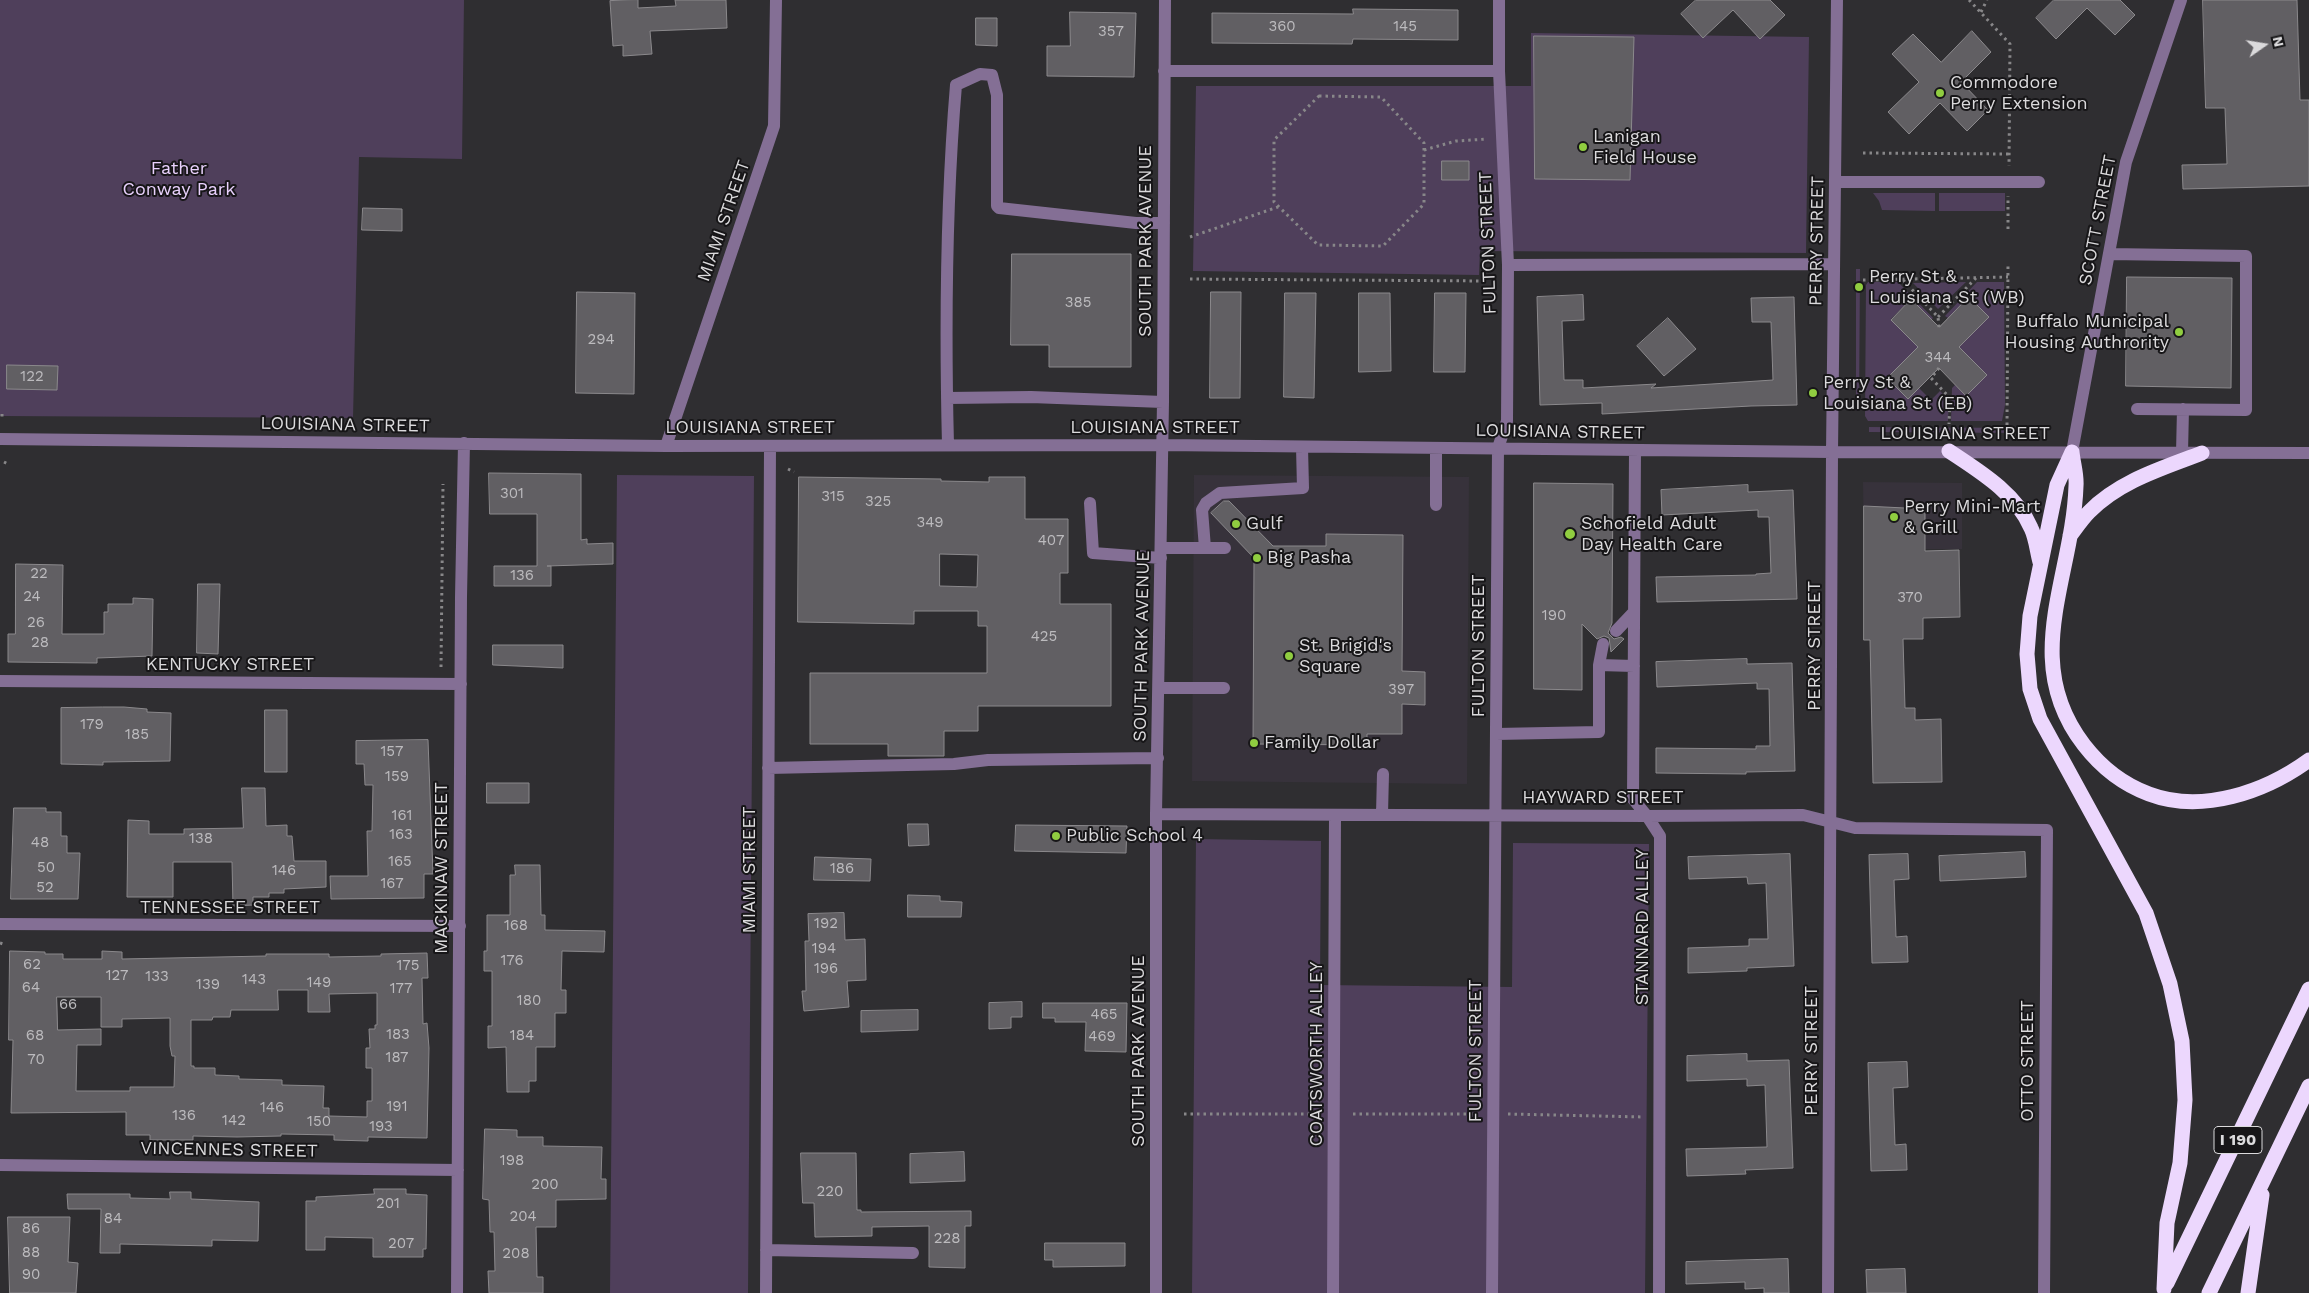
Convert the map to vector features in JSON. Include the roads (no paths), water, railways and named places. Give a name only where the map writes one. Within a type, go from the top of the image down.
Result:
[{"type":"highway","points":[[1949,451],[1984,475],[2010,498],[2020,510],[2031,528],[2041,566]]},
{"type":"highway","points":[[2072,452],[2077,484],[2051,632],[2052,662],[2059,700],[2073,731],[2110,773],[2134,789],[2165,800],[2199,801],[2232,796],[2260,788],[2309,760]]},
{"type":"highway","points":[[2072,452],[2057,485],[2030,616],[2027,654],[2030,689],[2040,719],[2146,913],[2170,984],[2182,1041],[2185,1100],[2180,1163],[2167,1223],[2163,1291]]},
{"type":"highway","points":[[2069,538],[2088,512],[2108,494],[2137,479],[2202,453]]},
{"type":"highway","name":"I 190","points":[[2163,1291],[2237,1142],[2309,989]]},
{"type":"highway","name":"I 190","points":[[2209,1293],[2309,1086]]},
{"type":"highway","points":[[2248,1293],[2259,1212],[2267,1171]]},
{"type":"street","name":"MIAMI STREET","points":[[666,446],[774,126],[776,0]]},
{"type":"street","name":"SOUTH PARK AVENUE","points":[[1156,1293],[1156,814],[1160,688],[1163,402],[1164,0]]},
{"type":"street","name":"FULTON STREET","points":[[1492,1293],[1498,448],[1507,421],[1508,265],[1499,71],[1499,0]]},
{"type":"street","name":"PERRY STREET","points":[[1828,1293],[1832,452],[1837,0]]},
{"type":"street","name":"SCOTT STREET","points":[[2072,452],[2126,162],[2181,0]]},
{"type":"street","points":[[1164,71],[1499,71]]},
{"type":"street","points":[[948,445],[946,327],[952,136],[956,85],[980,74],[992,75],[997,94],[997,206],[999,208],[1136,223],[1164,223]]},
{"type":"street","points":[[1835,182],[2039,182]]},
{"type":"street","points":[[2109,254],[2246,256],[2246,410],[2137,409]]},
{"type":"street","points":[[1508,265],[1834,264]]},
{"type":"street","points":[[947,398],[1031,397],[1163,402]]},
{"type":"street","points":[[2182,453],[2183,410]]},
{"type":"street","name":"LOUISIANA STREET","points":[[0,439],[666,446],[948,445],[1832,452],[2309,453]]},
{"type":"street","name":"MACKINAW STREET","points":[[457,1293],[464,443]]},
{"type":"street","name":"MIAMI STREET","points":[[766,1293],[770,446]]},
{"type":"street","points":[[1205,548],[1202,510],[1206,503],[1220,493],[1303,488],[1302,447]]},
{"type":"street","points":[[1436,448],[1436,505]]},
{"type":"street","name":"STANNARD ALLEY","points":[[1635,450],[1633,800],[1647,816],[1660,836],[1658,1293]]},
{"type":"street","points":[[1090,503],[1093,553],[1161,553],[1205,548],[1225,548]]},
{"type":"street","points":[[1616,631],[1634,612]]},
{"type":"street","points":[[1496,734],[1599,732],[1598,666],[1603,644]]},
{"type":"street","points":[[1598,666],[1634,666]]},
{"type":"street","name":"KENTUCKY STREET","points":[[0,682],[461,684]]},
{"type":"street","points":[[1160,688],[1224,688]]},
{"type":"street","points":[[768,768],[954,764],[988,760],[1158,758]]},
{"type":"street","points":[[1382,814],[1383,774]]},
{"type":"street","name":"HAYWARD STREET","points":[[1156,814],[1803,815],[1855,828],[2047,830]]},
{"type":"street","name":"COATSWORTH ALLEY","points":[[1333,1293],[1335,815]]},
{"type":"street","name":"OTTO STREET","points":[[2044,1293],[2047,830]]},
{"type":"street","name":"TENNESSEE STREET","points":[[0,924],[460,926]]},
{"type":"street","name":"VINCENNES STREET","points":[[0,1164],[458,1170]]},
{"type":"street","points":[[766,1250],[913,1253]]},
{"type":"place","name":"Commodore Perry Extension","points":[[1940,93]]},
{"type":"place","name":"Lanigan Field House","points":[[1583,147]]},
{"type":"place","name":"Perry St & Louisiana St (WB)","points":[[1859,287]]},
{"type":"place","name":"Buffalo Municipal Housing Authrority","points":[[2179,332]]},
{"type":"place","name":"Perry St & Louisiana St (EB)","points":[[1813,393]]},
{"type":"place","name":"Perry Mini-Mart & Grill","points":[[1894,517]]},
{"type":"place","name":"Gulf","points":[[1236,524]]},
{"type":"place","name":"Schofield Adult Day Health Care","points":[[1570,534]]},
{"type":"place","name":"Big Pasha","points":[[1257,558]]},
{"type":"place","name":"St. Brigid's Square","points":[[1289,656]]},
{"type":"place","name":"Family Dollar","points":[[1254,743]]},
{"type":"place","name":"Public School 4","points":[[1056,836]]},
{"type":"park label","name":"Father Conway Park","points":[[179,179]]}]
